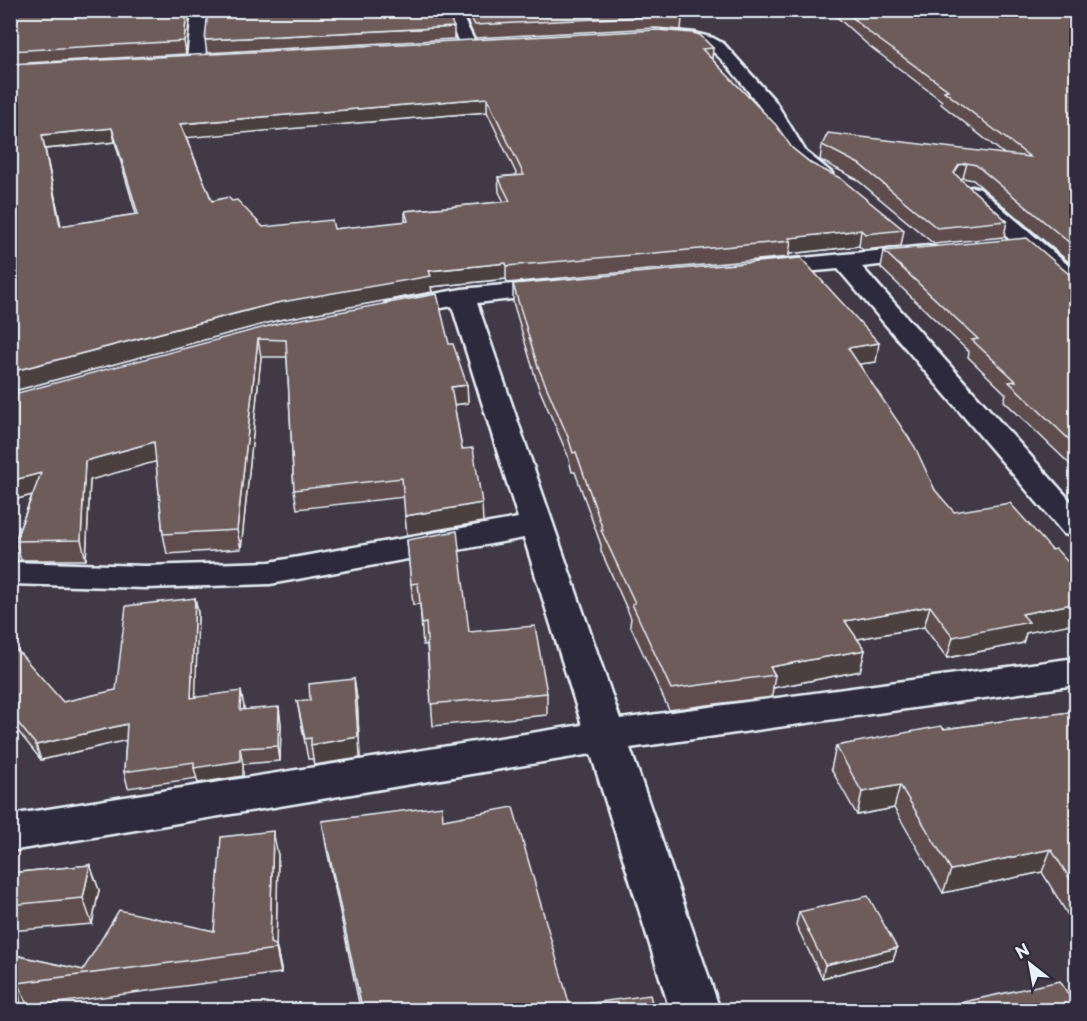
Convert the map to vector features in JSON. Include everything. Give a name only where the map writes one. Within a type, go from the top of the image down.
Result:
[{"type":"street","points":[[196,60],[200,10]]},
{"type":"street","points":[[446,47],[475,45],[452,10]]},
{"type":"street","points":[[645,36],[695,38],[715,45],[778,119],[788,143],[799,157],[819,172],[837,181]]},
{"type":"street","points":[[964,187],[1077,285]]},
{"type":"street","points":[[997,247],[1031,244]]},
{"type":"street","points":[[740,271],[844,261],[929,248]]},
{"type":"street","points":[[844,261],[1077,527]]},
{"type":"street","points":[[368,314],[462,297],[578,286]]},
{"type":"street","points":[[462,297],[608,736],[695,1011]]},
{"type":"street","points":[[10,573],[146,577],[270,573],[536,525]]},
{"type":"street","points":[[10,833],[608,736],[1077,672]]},
{"type":"building","points":[[10,10],[187,10],[184,41],[10,51]]},
{"type":"building","points":[[208,10],[446,10],[454,27],[205,40]]},
{"type":"building","points":[[467,10],[675,10],[682,18],[657,16],[475,25]]},
{"type":"building","points":[[844,10],[1077,10],[1077,249],[976,165],[967,163],[959,165],[954,173],[1007,221],[937,228],[859,164],[822,145],[828,133],[1030,157],[944,91],[948,90],[870,33]]},
{"type":"building","points":[[657,30],[693,33],[700,35],[713,48],[702,49],[776,125],[792,148],[812,164],[840,178],[904,230],[865,234],[861,230],[789,238],[791,241],[429,271],[431,276],[276,303],[10,372],[10,65]],"holes":[[[487,98],[524,175],[498,177],[510,201],[405,211],[408,221],[334,229],[332,220],[263,227],[237,200],[232,201],[228,197],[212,201],[180,124]],[[112,128],[138,214],[60,226],[42,135]]]},
{"type":"building","points":[[1027,238],[1070,275],[1077,277],[1077,447],[1009,382],[1016,381],[972,340],[978,339],[884,251]]},
{"type":"building","points":[[801,258],[879,343],[848,348],[915,447],[935,490],[954,512],[1010,503],[1052,550],[1056,549],[1077,572],[1077,603],[1022,614],[1029,622],[953,637],[930,606],[845,621],[865,650],[770,667],[775,675],[671,689],[601,530],[603,530],[576,452],[573,453],[538,367],[513,284]]},
{"type":"building","points":[[437,294],[449,344],[453,344],[467,385],[451,387],[462,449],[473,448],[482,503],[405,516],[402,478],[294,490],[286,340],[258,339],[237,530],[163,534],[154,442],[85,461],[81,540],[15,541],[41,473],[10,481],[10,395],[280,323]]},
{"type":"building","points":[[457,531],[469,632],[535,626],[547,693],[431,704],[426,623],[422,624],[418,583],[411,584],[407,540]]},
{"type":"building","points":[[195,598],[191,698],[241,691],[240,710],[279,707],[278,746],[240,748],[240,761],[194,768],[194,762],[124,772],[127,724],[36,745],[10,713],[10,653],[17,650],[63,702],[116,690],[126,606]]},
{"type":"building","points":[[354,679],[358,737],[311,745],[311,738],[305,739],[297,701],[310,700],[309,684]]},
{"type":"building","points":[[1077,711],[1077,890],[1051,849],[951,870],[900,785],[862,792],[836,746],[941,726],[944,729]]},
{"type":"building","points":[[442,806],[443,820],[513,807],[570,1006],[650,995],[654,1011],[326,1011],[362,1008],[322,821]]},
{"type":"building","points":[[273,831],[270,943],[276,945],[276,949],[18,983],[21,1011],[10,1011],[10,954],[83,970],[119,910],[214,931],[221,837]]},
{"type":"building","points":[[90,865],[83,898],[10,905],[10,873]]},
{"type":"building","points":[[868,896],[897,948],[825,965],[799,912]]},
{"type":"building","points":[[1060,981],[1077,1011],[920,1011],[936,1008]]}]
